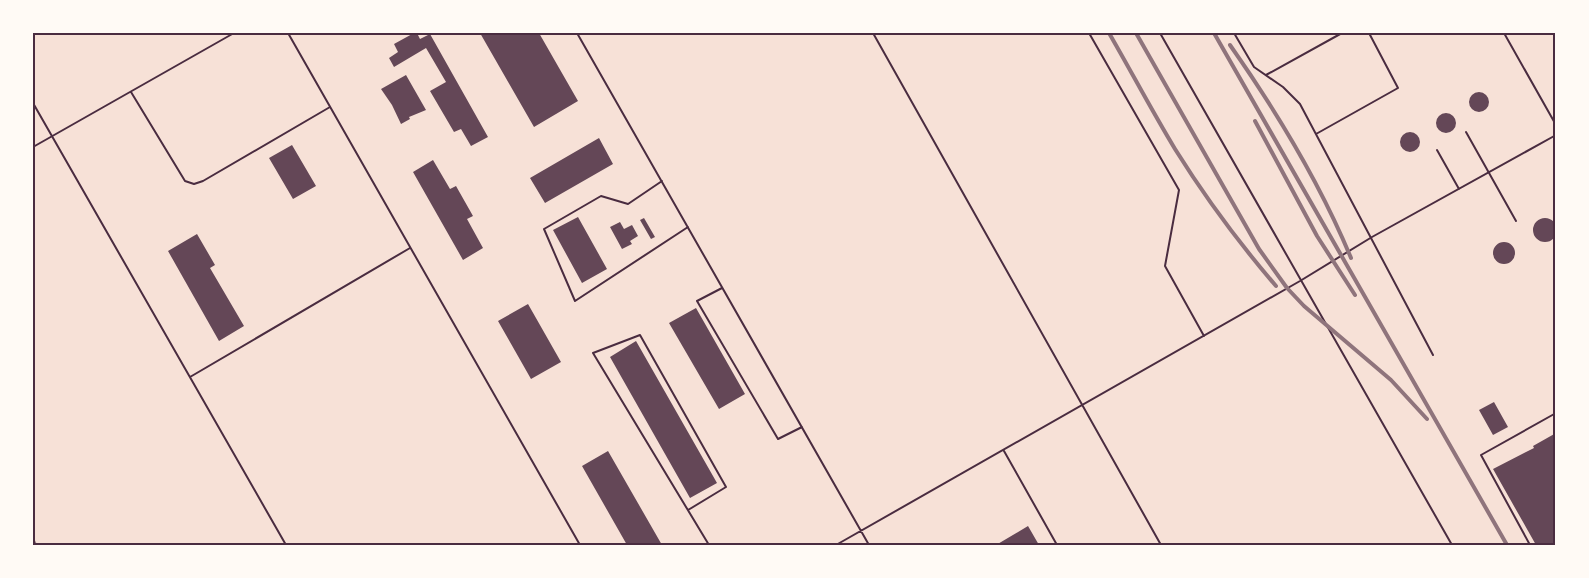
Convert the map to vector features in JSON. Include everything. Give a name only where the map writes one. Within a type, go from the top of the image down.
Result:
[{"type":"lane","points":[[33,147],[234,33]]},
{"type":"lane","points":[[288,33],[580,545]]},
{"type":"lane","points":[[577,33],[869,545]]},
{"type":"lane","points":[[873,33],[1161,545]]},
{"type":"lane","points":[[1089,33],[1179,190],[1165,266],[1204,336]]},
{"type":"lane","points":[[1160,33],[1452,545]]},
{"type":"lane","points":[[1234,33],[1254,66],[1284,87],[1300,104],[1433,355]]},
{"type":"lane","points":[[1266,75],[1342,33]]},
{"type":"lane","points":[[1316,134],[1398,88],[1369,33]]},
{"type":"lane","points":[[1504,33],[1556,125]]},
{"type":"lane","points":[[131,92],[185,181],[194,184],[203,181],[330,107]]},
{"type":"lane","points":[[33,103],[286,545]]},
{"type":"lane","points":[[1466,132],[1490,171],[1516,221]]},
{"type":"lane","points":[[836,545],[1300,281],[1372,237],[1556,135]]},
{"type":"lane","points":[[1437,150],[1459,189]]},
{"type":"lane","points":[[662,182],[628,204],[601,196],[544,229],[575,300],[688,227]]},
{"type":"lane","points":[[190,377],[411,248]]},
{"type":"lane","points":[[722,288],[697,301],[778,439],[802,427]]},
{"type":"lane","points":[[688,510],[726,487],[640,335],[593,353],[709,545]]},
{"type":"lane","points":[[1530,545],[1481,455],[1556,413]]},
{"type":"lane","points":[[1003,450],[1057,545]]},
{"type":"building","points":[[417,33],[420,39],[430,34],[488,137],[471,146],[461,129],[454,132],[430,91],[446,82],[426,48],[394,67],[389,58],[398,52],[394,44]]},
{"type":"building","points":[[480,33],[539,33],[578,101],[534,127]]},
{"type":"building","points":[[406,75],[426,110],[409,117],[410,119],[401,124],[381,89]]},
{"type":"building","points":[[1479,92],[1486,95],[1489,102],[1486,109],[1479,112],[1472,109],[1469,102],[1472,95]]},
{"type":"building","points":[[1446,113],[1453,116],[1456,123],[1453,130],[1446,133],[1439,130],[1436,123],[1439,116]]},
{"type":"building","points":[[1410,132],[1417,135],[1420,142],[1417,149],[1410,152],[1403,149],[1400,142],[1403,135]]},
{"type":"building","points":[[599,138],[613,164],[545,203],[530,178]]},
{"type":"building","points":[[292,145],[316,186],[293,199],[269,158]]},
{"type":"building","points":[[433,160],[450,189],[456,186],[473,216],[467,219],[483,248],[463,260],[413,172]]},
{"type":"building","points":[[578,217],[607,269],[582,283],[553,230]]},
{"type":"building","points":[[644,218],[655,237],[651,239],[640,220]]},
{"type":"building","points":[[1545,218],[1550,219],[1556,225],[1556,235],[1550,241],[1545,242],[1540,241],[1534,235],[1533,230],[1534,225],[1540,219]]},
{"type":"building","points":[[620,222],[624,229],[632,225],[638,236],[630,241],[632,244],[622,249],[610,227]]},
{"type":"building","points":[[197,234],[215,265],[210,268],[244,326],[219,341],[168,251]]},
{"type":"building","points":[[1500,242],[1508,242],[1515,249],[1515,257],[1508,264],[1500,264],[1493,257],[1493,249]]},
{"type":"building","points":[[528,304],[561,362],[531,379],[498,321]]},
{"type":"building","points":[[696,308],[745,394],[719,409],[669,323]]},
{"type":"building","points":[[636,341],[717,483],[690,498],[610,357]]},
{"type":"building","points":[[1494,402],[1508,427],[1493,435],[1479,410]]},
{"type":"building","points":[[1556,433],[1556,545],[1536,545],[1493,469],[1534,448],[1533,446]]},
{"type":"building","points":[[608,451],[662,545],[627,545],[582,466]]},
{"type":"building","points":[[1028,526],[1039,545],[996,545]]},
{"type":"railway","points":[[1109,33],[1186,167],[1223,219],[1276,286]]},
{"type":"railway","points":[[1136,33],[1259,249],[1287,288],[1304,306],[1391,380],[1427,419]]},
{"type":"railway","points":[[1214,33],[1507,545]]},
{"type":"railway","points":[[1230,45],[1296,148],[1326,202],[1351,258]]},
{"type":"railway","points":[[1255,121],[1317,236],[1355,295]]},
{"type":"railway","points":[[33,541],[35,545]]}]
